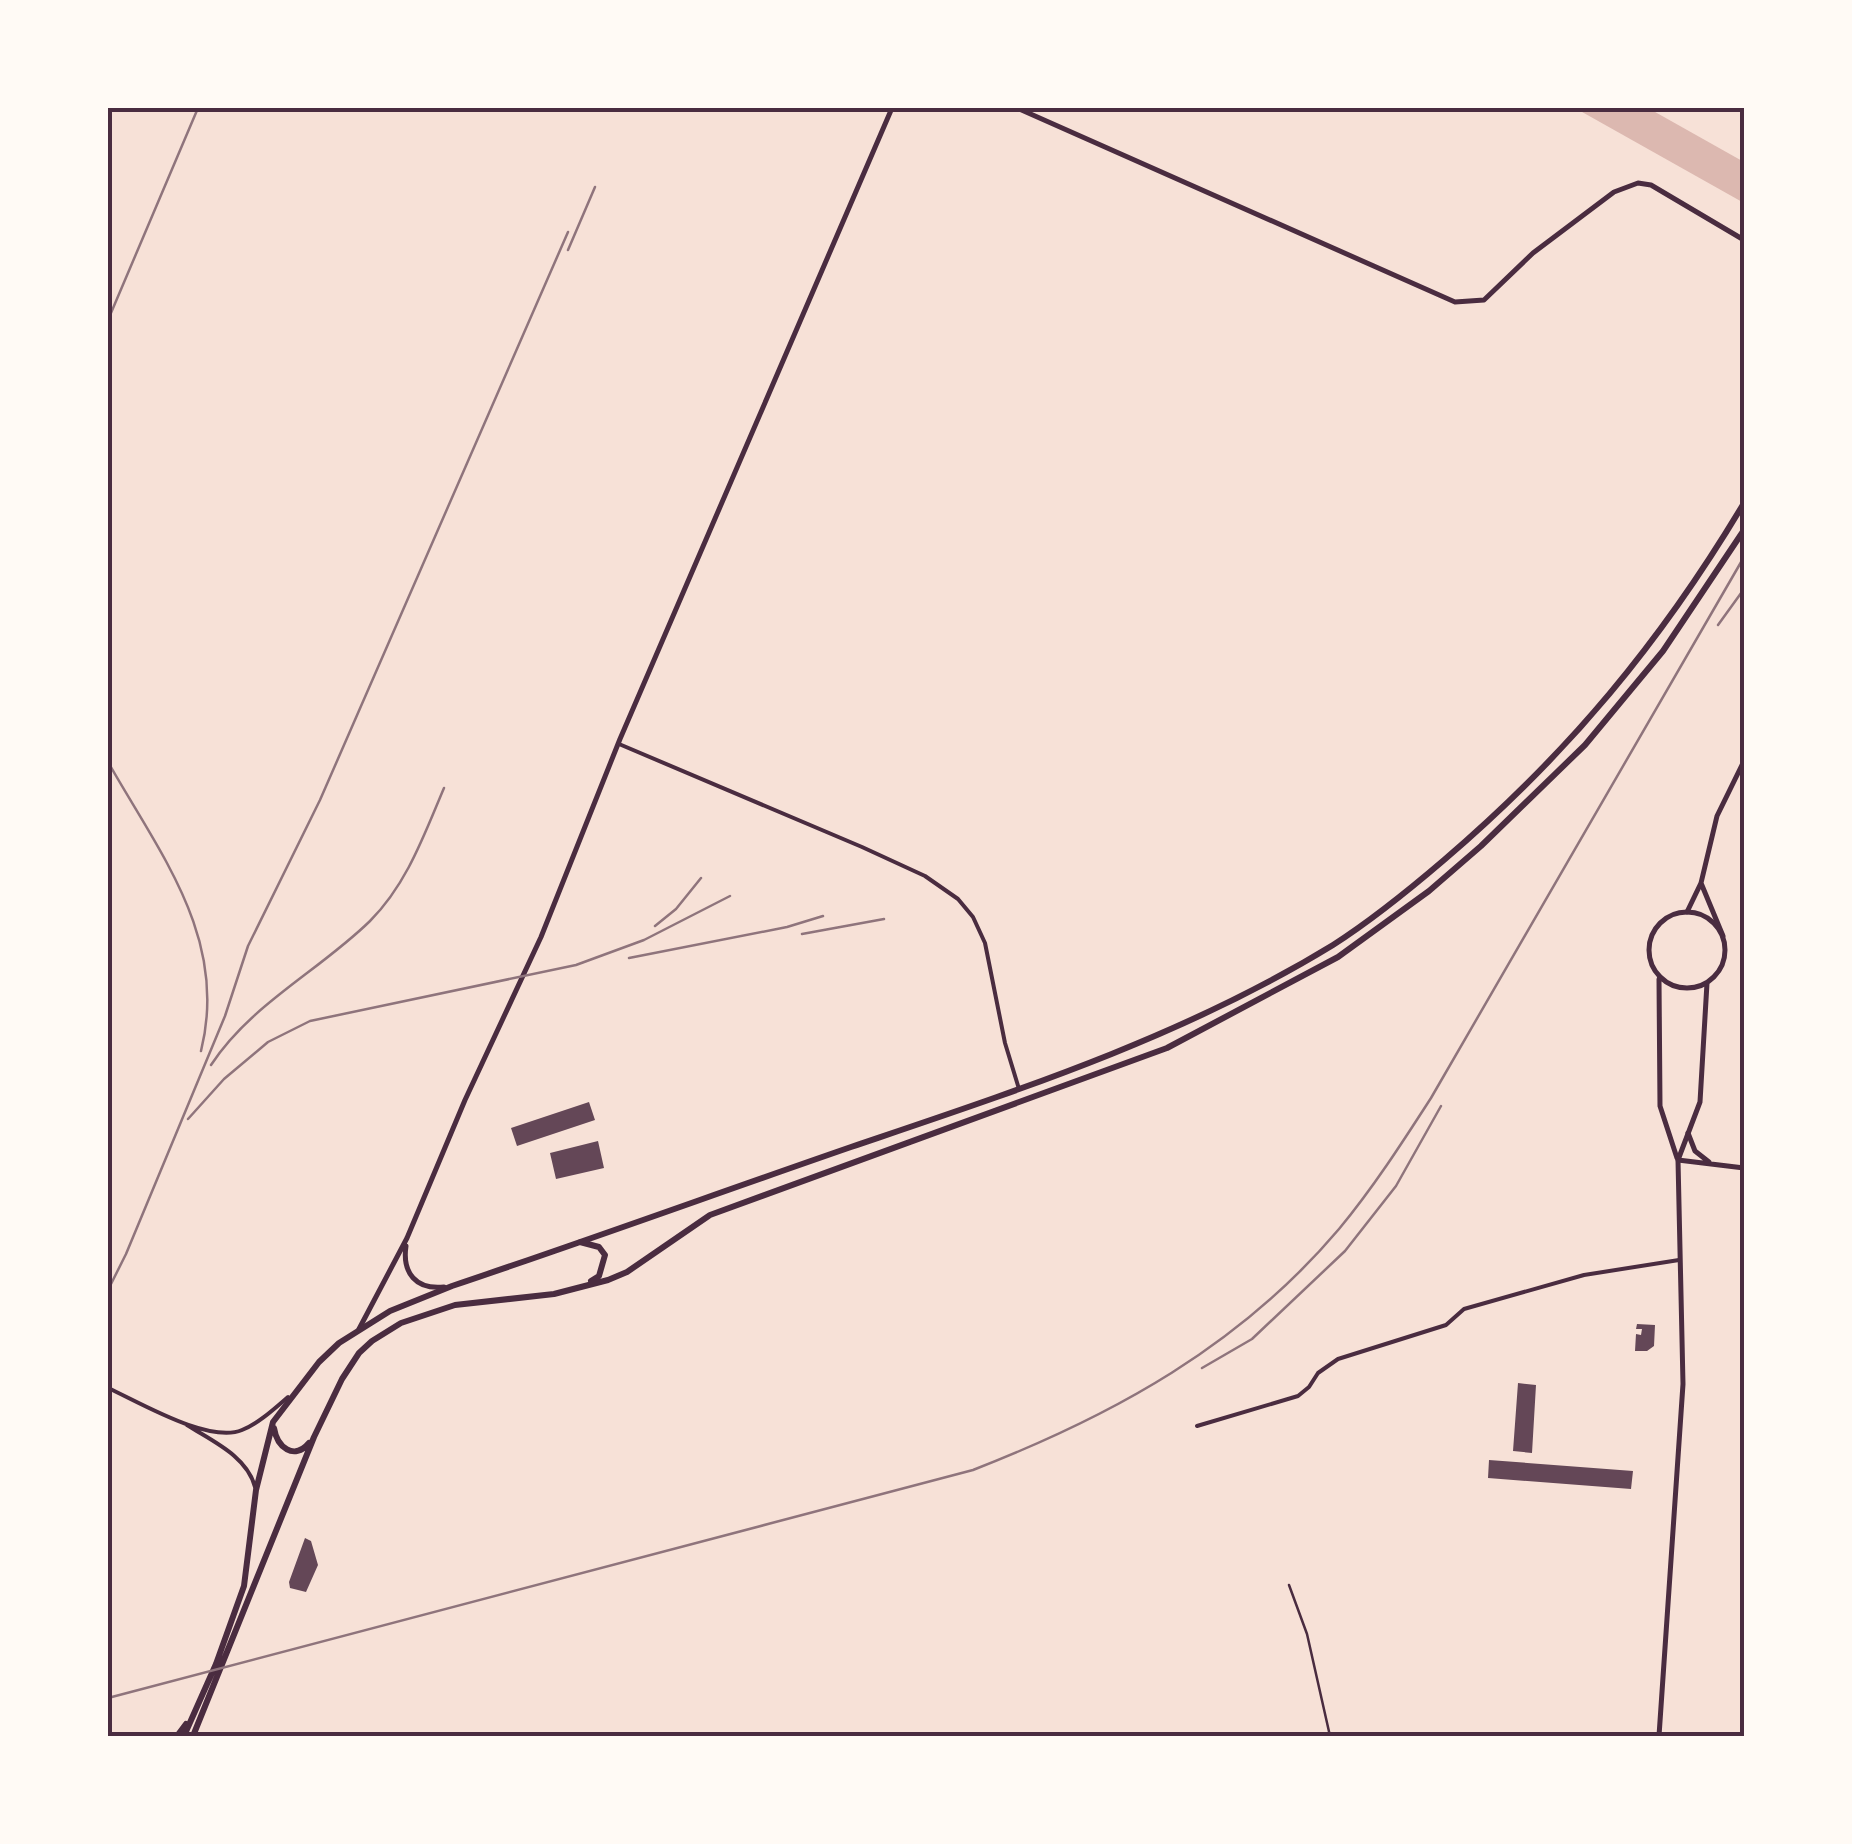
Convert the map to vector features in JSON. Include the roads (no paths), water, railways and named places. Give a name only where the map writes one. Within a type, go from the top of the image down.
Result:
[{"type":"main road","points":[[180,1736],[193,1715],[244,1586],[256,1490],[273,1422],[320,1362],[358,1329],[390,1311],[452,1286],[1124,1050],[1331,946],[1472,836],[1601,708],[1686,595],[1744,502]]},
{"type":"main road","points":[[193,1736],[314,1438],[351,1364],[386,1332],[424,1314],[456,1305],[554,1294],[628,1272],[710,1215],[1167,1048],[1338,957],[1429,891],[1481,846],[1612,716],[1663,651],[1744,530]]},
{"type":"main road","points":[[1160,1035],[1153,1042],[1155,1047],[1167,1048]]},
{"type":"main road","points":[[1124,1050],[1136,1052],[1130,1063]]},
{"type":"main road","points":[[573,1242],[591,1243],[605,1256],[599,1276],[582,1288]]},
{"type":"main road","points":[[273,1422],[276,1440],[282,1448],[294,1452],[305,1448],[314,1438]]},
{"type":"street","points":[[358,1329],[407,1238],[540,937],[618,744],[892,108]]},
{"type":"street","points":[[1018,108],[1455,302],[1484,300],[1537,250],[1614,192],[1638,183],[1651,185],[1744,240]]},
{"type":"street","points":[[618,744],[878,854],[925,876],[958,900],[973,917],[985,944],[1005,1043],[1019,1089]]},
{"type":"street","points":[[1687,912],[1702,884],[1717,816],[1744,761]]},
{"type":"street","points":[[1660,979],[1686,989],[1707,983],[1725,959],[1723,936],[1702,884]]},
{"type":"street","points":[[1659,1736],[1683,1384],[1678,1160],[1660,1106],[1660,979],[1649,958],[1651,937],[1665,918],[1687,912],[1707,917],[1723,936]]},
{"type":"street","points":[[1678,1160],[1700,1102],[1707,983]]},
{"type":"street","points":[[1688,1133],[1695,1152],[1711,1164]]},
{"type":"street","points":[[1678,1160],[1744,1168]]},
{"type":"street","points":[[407,1238],[406,1268],[411,1277],[431,1288],[452,1286]]},
{"type":"street","points":[[1197,1426],[1298,1396],[1318,1373],[1338,1359],[1446,1325],[1464,1309],[1584,1275],[1680,1260]]},
{"type":"street","points":[[108,1388],[210,1431],[239,1432],[292,1394]]},
{"type":"street","points":[[178,1420],[235,1457],[247,1468],[256,1490]]},
{"type":"lane","points":[[1289,1585],[1307,1634],[1330,1736]]},
{"type":"railway","points":[[108,320],[198,108]]},
{"type":"railway","points":[[568,250],[595,187]]},
{"type":"railway","points":[[108,1290],[225,1016],[248,946],[320,800],[568,232]]},
{"type":"railway","points":[[108,1698],[973,1470],[1076,1426],[1172,1373],[1217,1342],[1301,1271],[1352,1213],[1398,1148],[1431,1098],[1744,557]]},
{"type":"railway","points":[[1718,625],[1744,589]]},
{"type":"railway","points":[[108,762],[168,864],[198,935],[206,972],[207,1010],[201,1051]]},
{"type":"railway","points":[[211,1065],[227,1043],[265,1006],[350,939],[383,907],[413,858],[444,788]]},
{"type":"railway","points":[[655,926],[676,909],[701,878]]},
{"type":"railway","points":[[188,1119],[224,1079],[268,1042],[310,1021],[576,965],[644,940],[730,896]]},
{"type":"railway","points":[[629,958],[787,927],[823,916]]},
{"type":"railway","points":[[802,934],[884,919]]},
{"type":"railway","points":[[1202,1368],[1252,1339],[1345,1251],[1396,1186],[1441,1106]]}]
